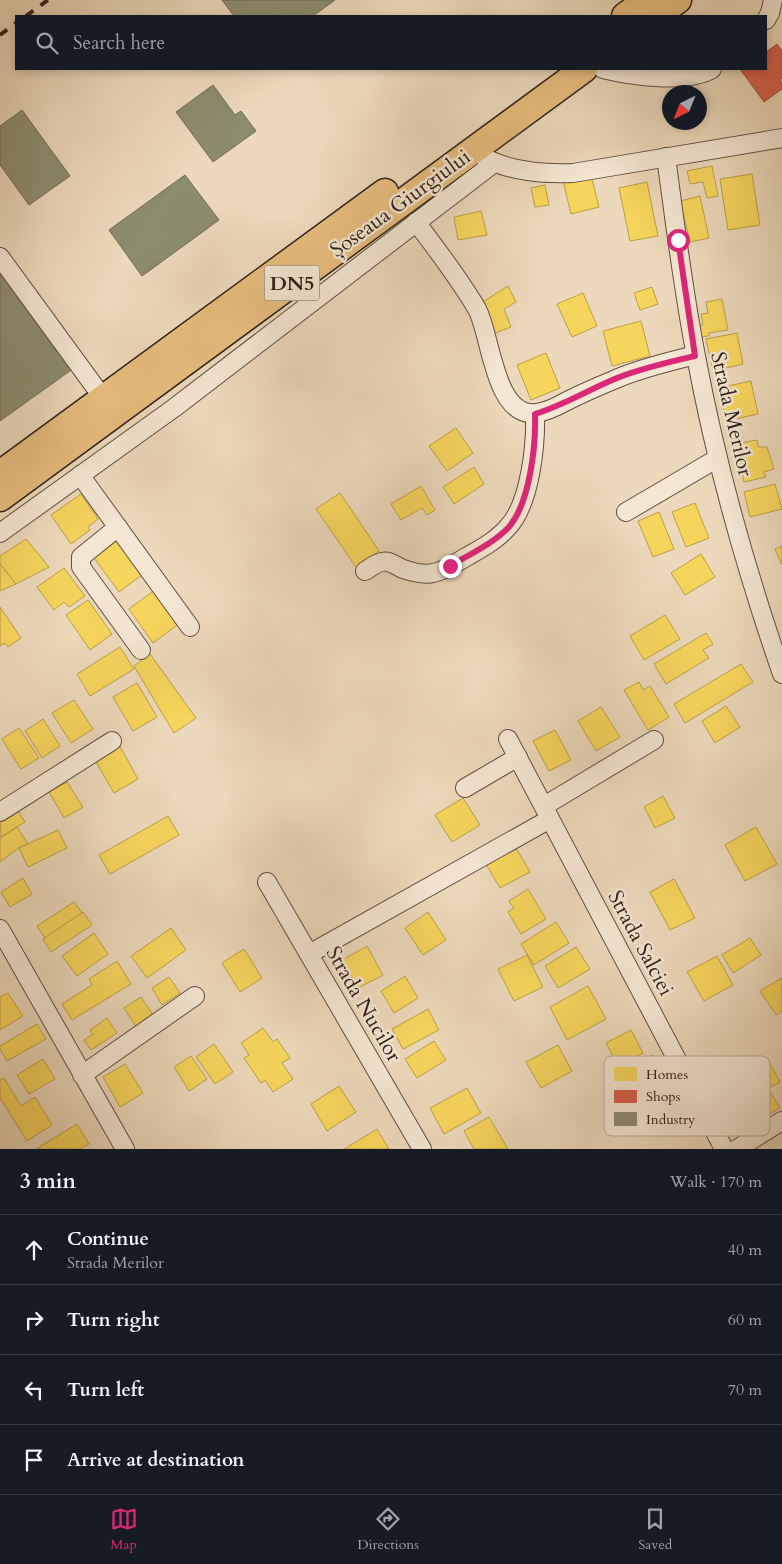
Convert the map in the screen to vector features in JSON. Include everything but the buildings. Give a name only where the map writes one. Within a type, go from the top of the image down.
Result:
[{"type":"highway","points":[[626,15],[647,0]]},
{"type":"highway","points":[[657,15],[678,0]]},
{"type":"highway","name":"Șoseaua Giurgiului","points":[[0,474],[552,70]]},
{"type":"highway","name":"Șoseaua Giurgiului","points":[[0,498],[583,70]]},
{"type":"street","points":[[767,18],[773,0]]},
{"type":"street","points":[[607,70],[619,73],[665,77],[687,77],[709,70]]},
{"type":"street","points":[[471,151],[494,163],[519,169],[546,174],[573,173],[782,138]]},
{"type":"street","name":"Strada Merilor","points":[[666,157],[695,356],[718,458],[757,597],[782,674]]},
{"type":"street","points":[[0,533],[174,408],[494,163]]},
{"type":"street","points":[[416,222],[478,311],[500,386],[513,404],[522,412],[535,414],[551,409],[617,378],[643,369],[695,356]]},
{"type":"street","points":[[0,257],[103,398]]},
{"type":"street","points":[[365,571],[380,562],[390,562],[419,573],[433,573],[450,566],[491,542],[508,527],[519,513],[529,478],[536,437],[535,414]]},
{"type":"street","points":[[626,512],[718,458]]},
{"type":"street","points":[[80,475],[190,627]]},
{"type":"street","points":[[118,527],[81,557],[81,567],[142,650]]},
{"type":"street","name":"Strada Salciei","points":[[508,740],[675,1056]]},
{"type":"street","points":[[309,954],[547,812],[654,740]]},
{"type":"street","points":[[0,812],[112,741]]},
{"type":"street","points":[[465,788],[518,757]]},
{"type":"street","name":"Strada Nucilor","points":[[267,882],[422,1149]]},
{"type":"street","points":[[0,930],[125,1149]]},
{"type":"street","points":[[82,1074],[195,996]]},
{"type":"street","points":[[770,1128],[782,1121]]},
{"type":"street","name":"Strada Salciei","points":[[717,1136],[724,1149]]},
{"type":"street","points":[[737,1149],[758,1136]]},
{"type":"railway","points":[[27,15],[48,0]]},
{"type":"railway","points":[[0,35],[15,24]]},
{"type":"route","points":[[450,566],[491,542],[508,527],[519,513],[529,478],[536,437],[535,414],[551,409],[617,378],[643,369],[695,356],[678,240]]}]
